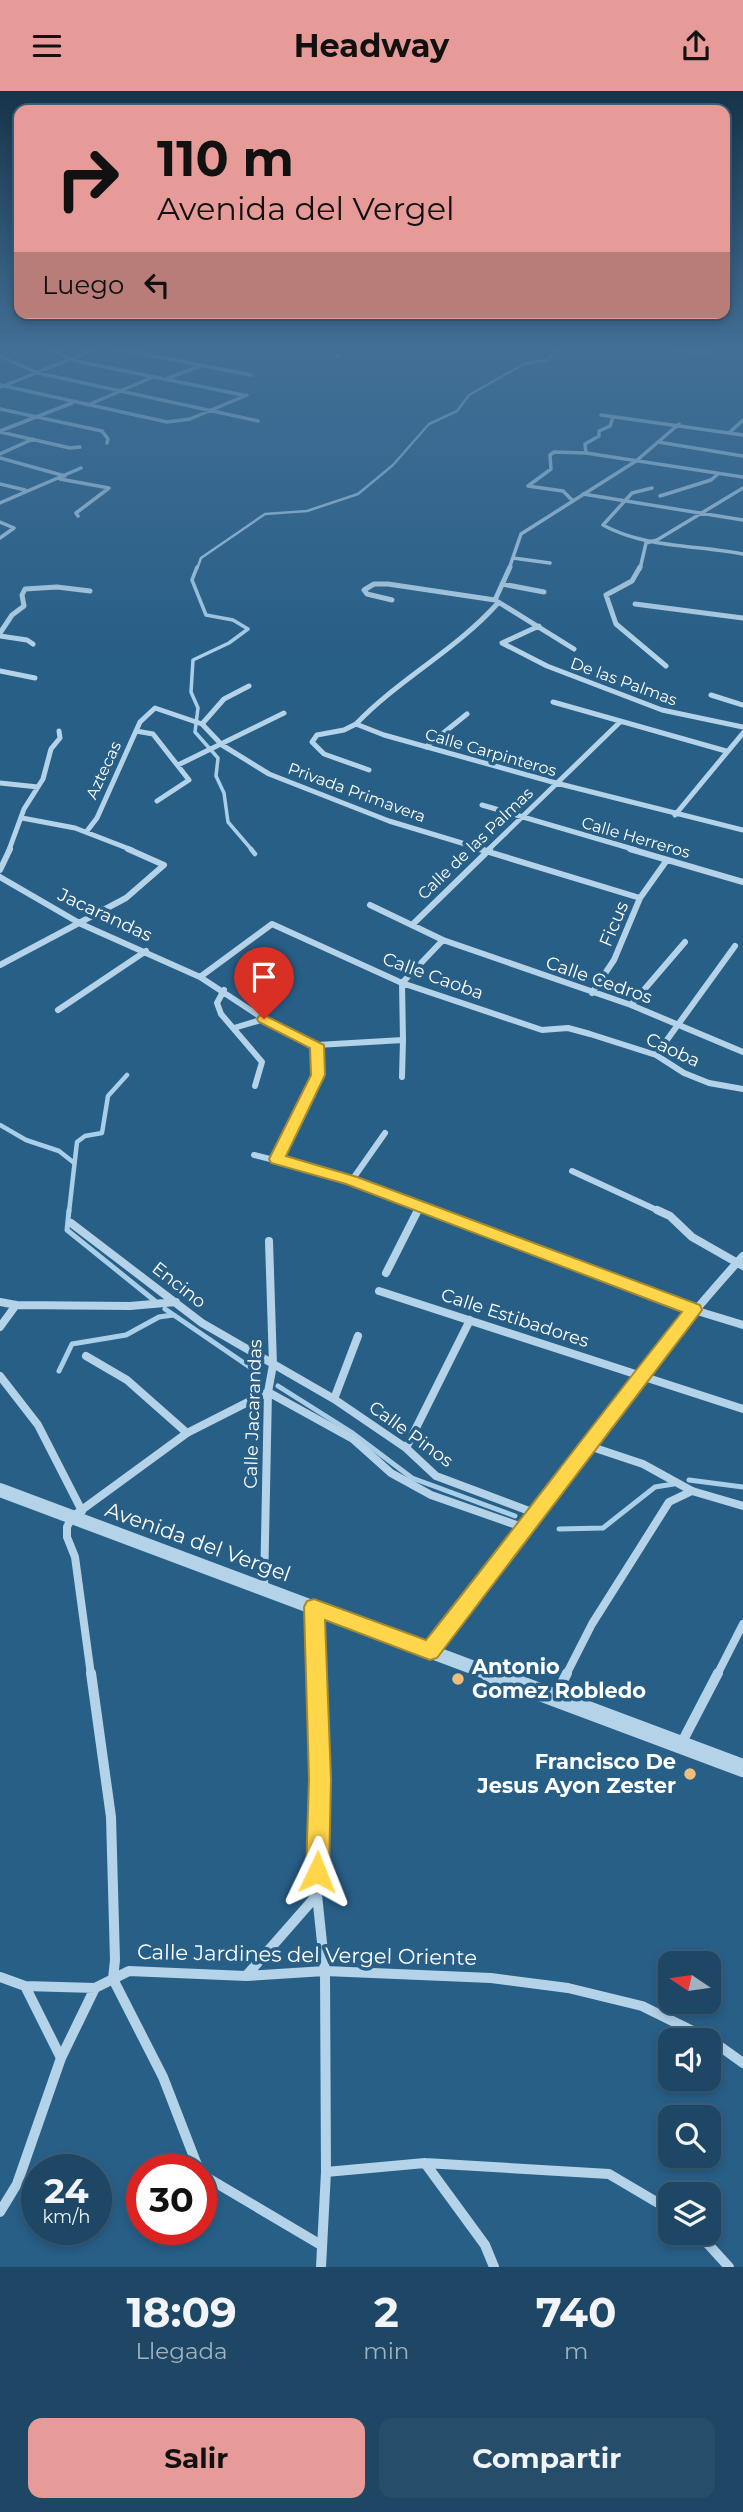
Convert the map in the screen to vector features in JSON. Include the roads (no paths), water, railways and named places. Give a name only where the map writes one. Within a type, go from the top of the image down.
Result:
[{"type":"street","points":[[369,770],[324,754],[312,743],[312,739],[321,733],[344,732],[356,724],[378,701],[442,656],[483,620],[496,601],[521,534],[540,524],[553,511],[636,461],[649,450]]},
{"type":"street","points":[[709,450],[743,456]]},
{"type":"street","points":[[573,501],[563,491],[528,486],[551,469],[550,455],[554,451],[586,453],[743,477]]},
{"type":"street","points":[[0,456],[66,476]]},
{"type":"street","points":[[0,484],[25,490],[40,487],[81,468]]},
{"type":"street","points":[[660,496],[711,480],[718,474]]},
{"type":"street","points":[[60,479],[108,487],[105,493],[76,513],[78,516]]},
{"type":"street","points":[[652,488],[632,493],[603,525],[607,529],[627,535],[743,554]]},
{"type":"street","points":[[666,666],[616,624],[606,595],[632,581],[639,573],[646,543],[657,540],[698,512],[743,488]]},
{"type":"street","points":[[0,503],[22,495],[25,490]]},
{"type":"street","points":[[582,493],[622,502],[743,520]]},
{"type":"street","points":[[0,522],[14,528],[0,538]]},
{"type":"street","points":[[513,558],[550,563]]},
{"type":"street","points":[[392,600],[367,594],[364,590],[374,584],[388,584],[434,589],[496,601],[575,649]]},
{"type":"street","points":[[502,584],[544,592]]},
{"type":"street","points":[[33,644],[27,640],[0,635],[12,615],[24,606],[22,595],[25,589],[57,587],[90,591]]},
{"type":"street","points":[[635,604],[743,618]]},
{"type":"street","name":"De las Palmas","points":[[540,626],[502,643],[537,662],[662,710],[743,727]]},
{"type":"street","points":[[0,671],[35,678]]},
{"type":"street","points":[[202,724],[224,699],[250,686]]},
{"type":"street","points":[[711,695],[743,705]]},
{"type":"street","points":[[553,702],[619,723],[726,751]]},
{"type":"street","name":"Aztecas","points":[[87,831],[97,817],[140,722],[155,708],[202,724]]},
{"type":"street","points":[[178,765],[284,713]]},
{"type":"street","points":[[426,747],[467,714]]},
{"type":"street","name":"Calle de las Palmas","points":[[412,925],[619,723]]},
{"type":"street","name":"Privada Primavera","points":[[202,724],[222,745],[269,774],[389,821],[640,898]]},
{"type":"street","name":"Calle Carpinteros","points":[[356,724],[426,747],[556,783],[743,830]]},
{"type":"street","points":[[0,870],[38,787],[51,749],[60,738],[59,731]]},
{"type":"street","points":[[136,731],[153,734],[189,782],[157,801]]},
{"type":"street","points":[[675,815],[743,733]]},
{"type":"street","points":[[0,783],[38,787]]},
{"type":"street","name":"Calle Herreros","points":[[482,805],[743,882]]},
{"type":"street","points":[[0,965],[126,898],[164,865],[87,831],[38,818],[22,818]]},
{"type":"street","name":"Ficus","points":[[592,993],[614,960],[640,898],[667,860]]},
{"type":"street","name":"Jacarandas","points":[[0,877],[81,924],[200,977]]},
{"type":"street","name":"Calle Cedros","points":[[370,905],[443,940],[631,1005],[743,1052]]},
{"type":"street","name":"Calle Caoba","points":[[200,977],[272,924],[402,983],[542,1030],[551,1032],[568,1028],[590,1034]]},
{"type":"street","points":[[402,1077],[402,983],[443,940]]},
{"type":"street","points":[[631,1005],[685,942]]},
{"type":"street","points":[[656,1055],[734,946]]},
{"type":"street","points":[[58,1010],[146,951]]},
{"type":"street","points":[[200,977],[224,990],[264,1019],[317,1045],[403,1040]]},
{"type":"street","points":[[224,990],[217,1003],[221,1014],[262,1062],[255,1086]]},
{"type":"street","points":[[234,1028],[264,1019]]},
{"type":"street","name":"Caoba","points":[[590,1034],[656,1055],[684,1073],[709,1083],[743,1089]]},
{"type":"street","points":[[277,1159],[318,1075],[317,1045]]},
{"type":"street","points":[[352,1180],[385,1133]]},
{"type":"street","points":[[254,1155],[352,1180],[694,1310],[743,1325]]},
{"type":"street","points":[[430,1651],[537,1514],[586,1445],[694,1310],[741,1262],[692,1237],[670,1216],[572,1171]]},
{"type":"street","points":[[386,1273],[420,1206]]},
{"type":"street","name":"Encino","points":[[71,1223],[202,1323],[273,1365]]},
{"type":"street","name":"Calle Jacarandas","points":[[264,1589],[268,1392],[273,1365],[268,1241]]},
{"type":"street","name":"Calle Estibadores","points":[[379,1291],[743,1409]]},
{"type":"street","points":[[0,1302],[16,1305],[130,1306],[176,1302]]},
{"type":"street","points":[[0,1327],[16,1305]]},
{"type":"street","points":[[406,1448],[470,1320]]},
{"type":"street","points":[[334,1399],[358,1336]]},
{"type":"street","points":[[86,1356],[127,1380],[187,1433]]},
{"type":"street","name":"Calle Pinos","points":[[273,1365],[334,1399],[406,1448],[436,1476],[537,1514]]},
{"type":"street","points":[[0,1375],[38,1425],[77,1514]]},
{"type":"street","points":[[193,2154],[163,2077],[113,1979],[115,1960],[111,1817],[75,1557],[66,1535],[66,1527],[77,1514],[187,1433],[268,1392],[353,1439],[391,1473],[431,1495],[526,1528]]},
{"type":"street","points":[[586,1445],[643,1464],[692,1491],[743,1506]]},
{"type":"street","name":"Avenida del Vergel","points":[[0,1490],[77,1514],[264,1589],[743,1768]]},
{"type":"street","points":[[555,1698],[592,1624],[669,1501],[692,1491]]},
{"type":"street","points":[[314,1607],[320,1779],[317,1895],[325,1971],[326,2172],[321,2267]]},
{"type":"street","points":[[681,1745],[743,1624]]},
{"type":"street","points":[[246,1976],[317,1895]]},
{"type":"street","name":"Calle Jardines del Vergel Oriente","points":[[0,1977],[25,1986],[94,1988],[129,1971],[246,1976],[325,1971],[491,1977],[568,1988],[642,2007],[711,2040],[743,2063]]},
{"type":"street","points":[[25,1986],[61,2058]]},
{"type":"street","points":[[0,2212],[17,2184],[61,2058],[94,1988]]},
{"type":"street","points":[[326,2172],[425,2163],[610,2174],[658,2203]]},
{"type":"street","points":[[425,2163],[485,2245],[494,2267]]},
{"type":"street","points":[[217,2182],[321,2245]]},
{"type":"street","points":[[709,2245],[729,2267]]},
{"type":"waterway","points":[[197,569],[201,558],[265,514],[307,511],[358,494],[393,465],[407,450]]},
{"type":"waterway","points":[[197,567],[192,580],[206,615],[233,620],[248,629],[229,643],[193,660],[191,692],[198,708],[195,732],[218,758],[216,776],[224,793],[228,822],[252,850]]},
{"type":"waterway","points":[[251,849],[255,854]]},
{"type":"waterway","points":[[69,1212],[77,1142],[85,1136],[102,1133],[108,1096],[127,1075]]},
{"type":"waterway","points":[[0,1125],[26,1140],[59,1151],[73,1162]]},
{"type":"waterway","points":[[69,1210],[67,1230],[155,1301]]},
{"type":"waterway","points":[[165,1309],[257,1372]]},
{"type":"waterway","points":[[59,1371],[72,1344],[126,1335],[159,1317],[173,1315]]},
{"type":"waterway","points":[[278,1386],[351,1432],[412,1478],[515,1516]]},
{"type":"waterway","points":[[689,1480],[743,1487]]},
{"type":"waterway","points":[[559,1529],[603,1528],[655,1487],[674,1484]]},
{"type":"place","name":"Antonio Gomez Robledo","points":[[458,1679]]},
{"type":"place","name":"Francisco De Jesus Ayon Zester","points":[[690,1774]]}]
